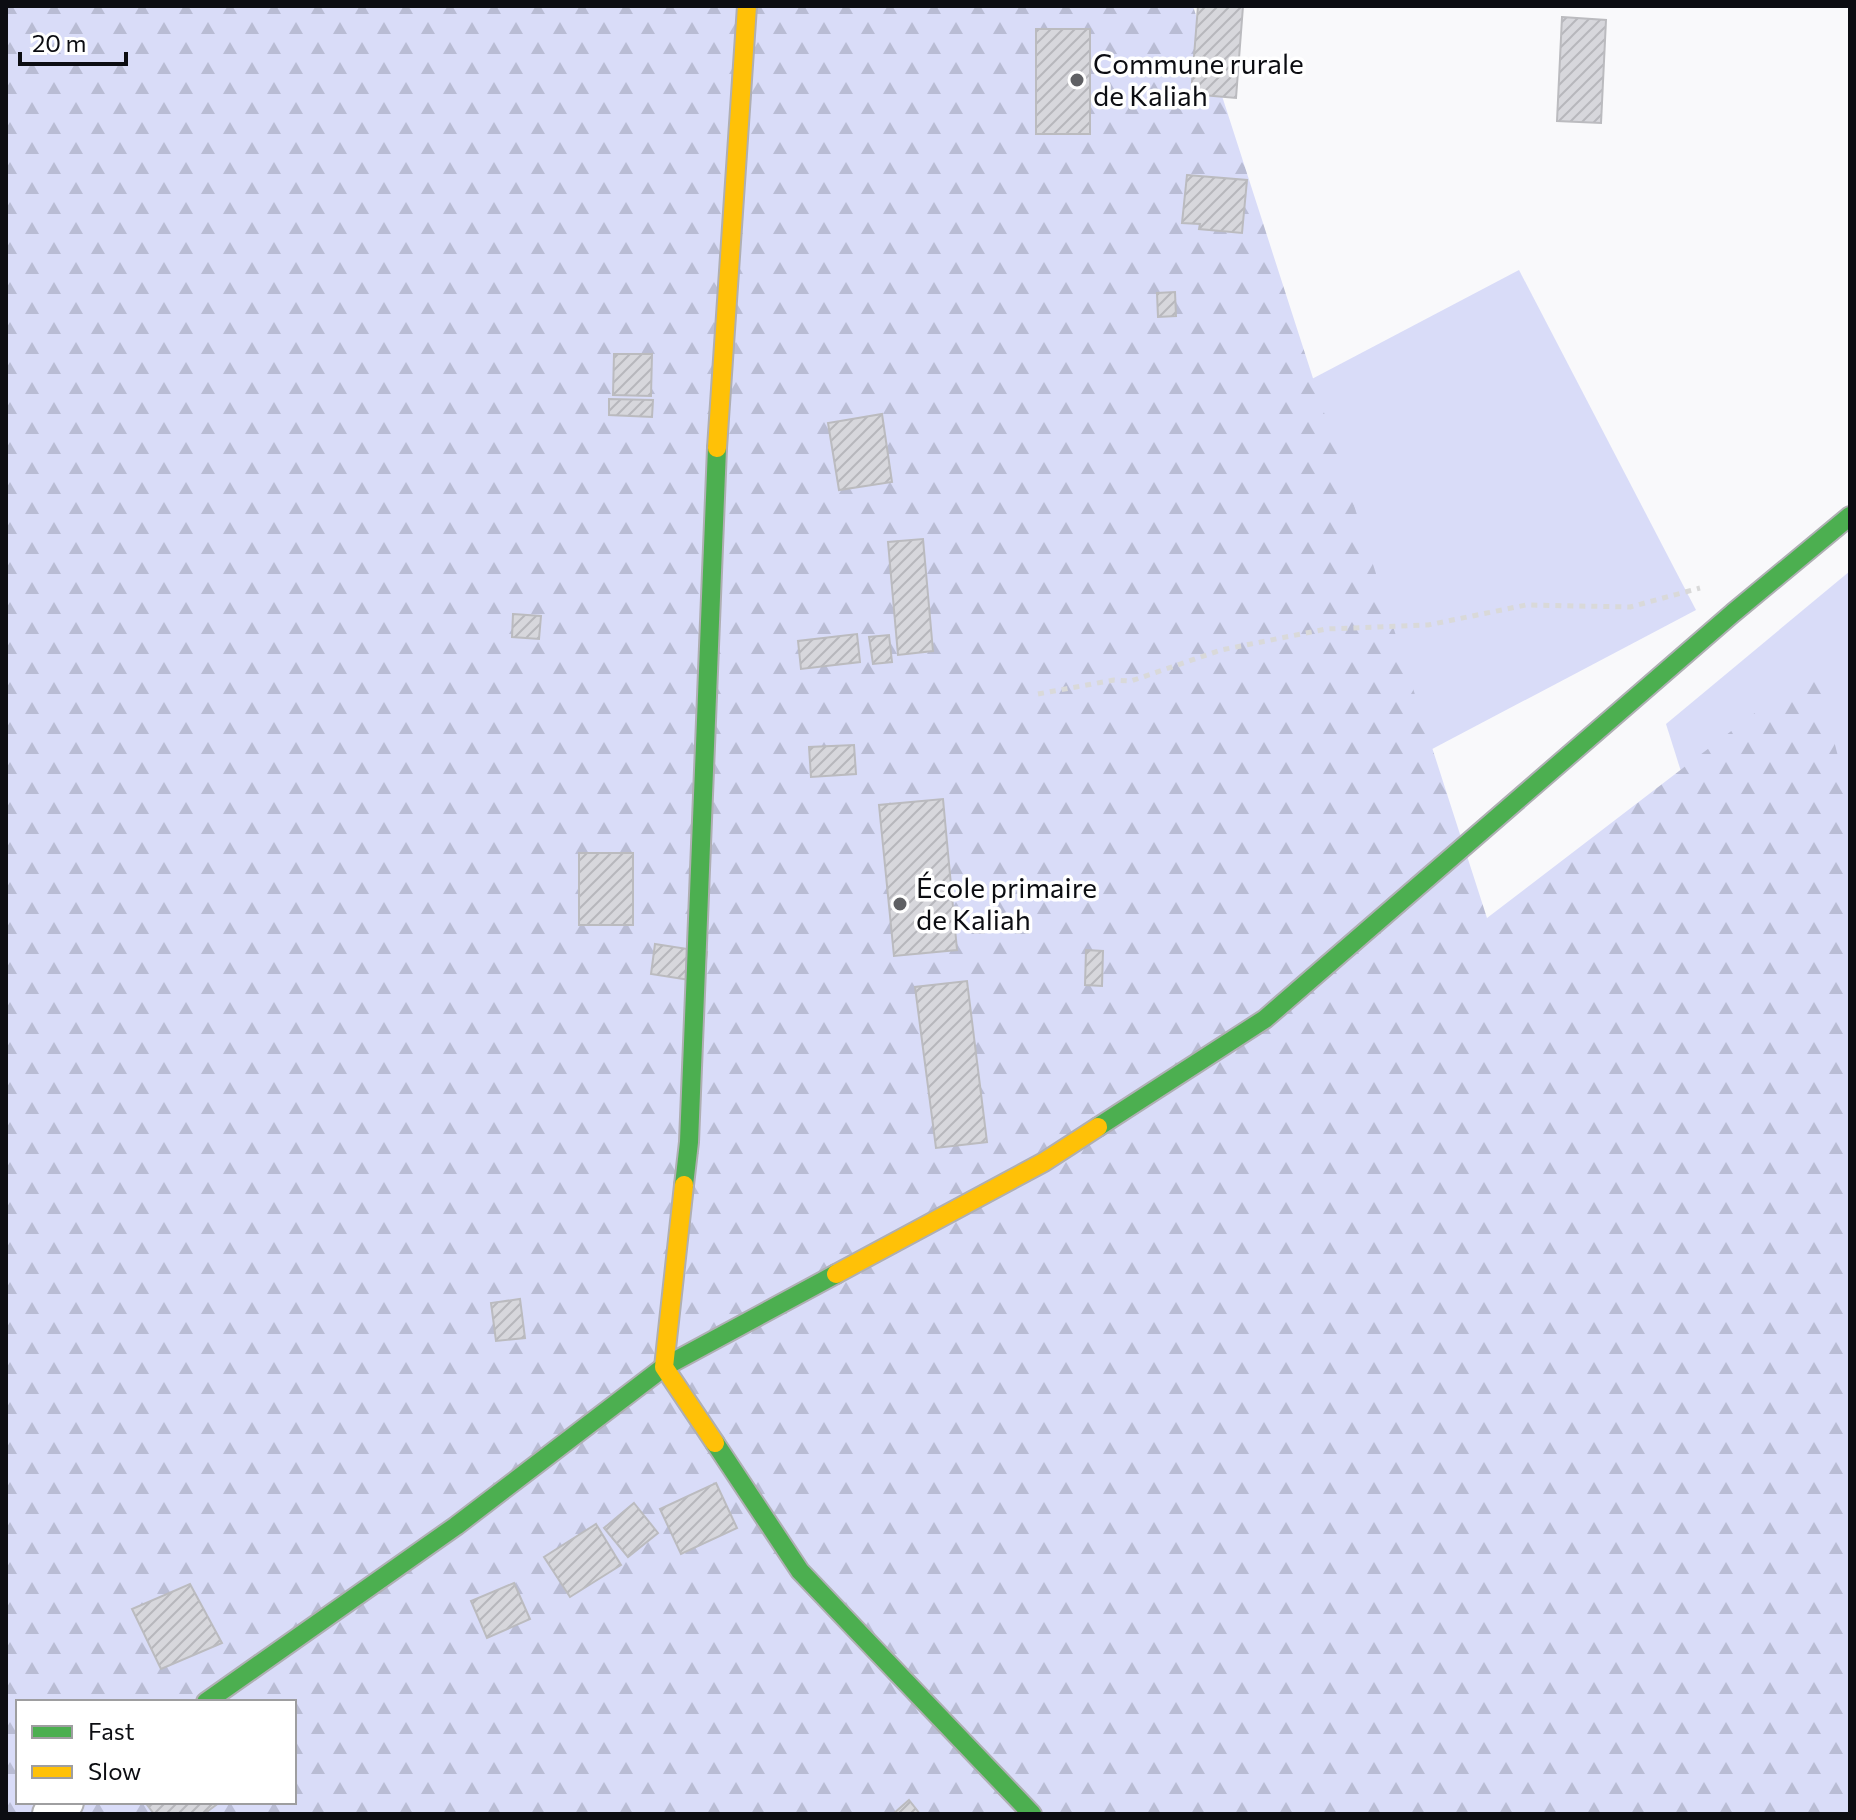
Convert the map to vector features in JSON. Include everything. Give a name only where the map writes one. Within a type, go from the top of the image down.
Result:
[{"type":"street","points":[[747,6],[716,469],[689,1142],[664,1367],[800,1571],[1032,1814]]},
{"type":"street","points":[[209,1700],[456,1526],[664,1367],[1044,1162],[1265,1019],[1733,613],[1850,516]]},
{"type":"path","points":[[1038,694],[1114,680],[1131,681],[1221,650],[1326,629],[1428,625],[1526,605],[1630,607],[1714,585]]},
{"type":"green space","points":[[6,6],[1193,6],[1487,918],[1815,667],[1850,803],[1850,1814],[6,1814]]},
{"type":"green space","points":[[1519,270],[1696,610],[1288,825],[1110,485]]},
{"type":"green space","points":[[1850,571],[1850,1134],[1747,980],[1666,724]]},
{"type":"building","points":[[1198,6],[1243,6],[1236,98],[1191,94]]},
{"type":"building","points":[[1562,17],[1606,20],[1601,123],[1557,121]]},
{"type":"building","points":[[1036,29],[1090,29],[1090,134],[1036,134]]},
{"type":"building","points":[[1187,175],[1247,180],[1242,233],[1199,229],[1200,224],[1182,223]]},
{"type":"building","points":[[1175,292],[1176,316],[1158,317],[1157,293]]},
{"type":"building","points":[[614,354],[652,354],[651,396],[613,395]]},
{"type":"building","points":[[609,399],[653,400],[652,417],[609,415]]},
{"type":"building","points":[[882,414],[892,482],[839,490],[828,423]]},
{"type":"building","points":[[923,539],[933,651],[898,655],[888,542]]},
{"type":"building","points":[[513,614],[541,616],[539,639],[512,637]]},
{"type":"building","points":[[857,634],[860,662],[801,669],[798,641]]},
{"type":"building","points":[[889,635],[892,662],[873,664],[869,637]]},
{"type":"building","points":[[854,745],[856,774],[811,777],[809,747]]},
{"type":"building","points":[[943,799],[957,950],[894,956],[879,805]]},
{"type":"building","points":[[579,853],[633,853],[633,925],[579,925]]},
{"type":"building","points":[[655,944],[707,952],[703,982],[651,974]]},
{"type":"building","points":[[1086,950],[1103,951],[1102,986],[1085,985]]},
{"type":"building","points":[[967,981],[987,1142],[936,1148],[915,987]]},
{"type":"building","points":[[520,1299],[525,1338],[496,1341],[491,1303]]},
{"type":"building","points":[[716,1483],[737,1528],[681,1554],[660,1509]]},
{"type":"building","points":[[634,1503],[658,1533],[628,1557],[604,1528]]},
{"type":"building","points":[[596,1524],[621,1565],[570,1597],[544,1557]]},
{"type":"building","points":[[514,1583],[530,1619],[487,1638],[471,1601]]},
{"type":"building","points":[[190,1584],[222,1643],[161,1669],[132,1609]]},
{"type":"building","points":[[909,1800],[920,1814],[893,1814]]},
{"type":"building","points":[[146,1804],[217,1804],[204,1814],[154,1814]]},
{"type":"traffic: fast","points":[[684,1185],[689,1142],[717,448]]},
{"type":"traffic: fast","points":[[1098,1127],[1265,1019],[1733,613],[1850,516]]},
{"type":"traffic: fast","points":[[209,1700],[456,1526],[664,1367],[836,1274]]},
{"type":"traffic: fast","points":[[715,1443],[800,1571],[1032,1814]]},
{"type":"traffic: slow","points":[[717,448],[747,6]]},
{"type":"traffic: slow","points":[[836,1274],[1044,1162],[1098,1127]]},
{"type":"traffic: slow","points":[[684,1185],[664,1367],[715,1443]]},
{"type":"place","name":"Commune rurale de Kaliah","points":[[1077,80]]},
{"type":"place","name":"École primaire de Kaliah","points":[[900,904]]}]
